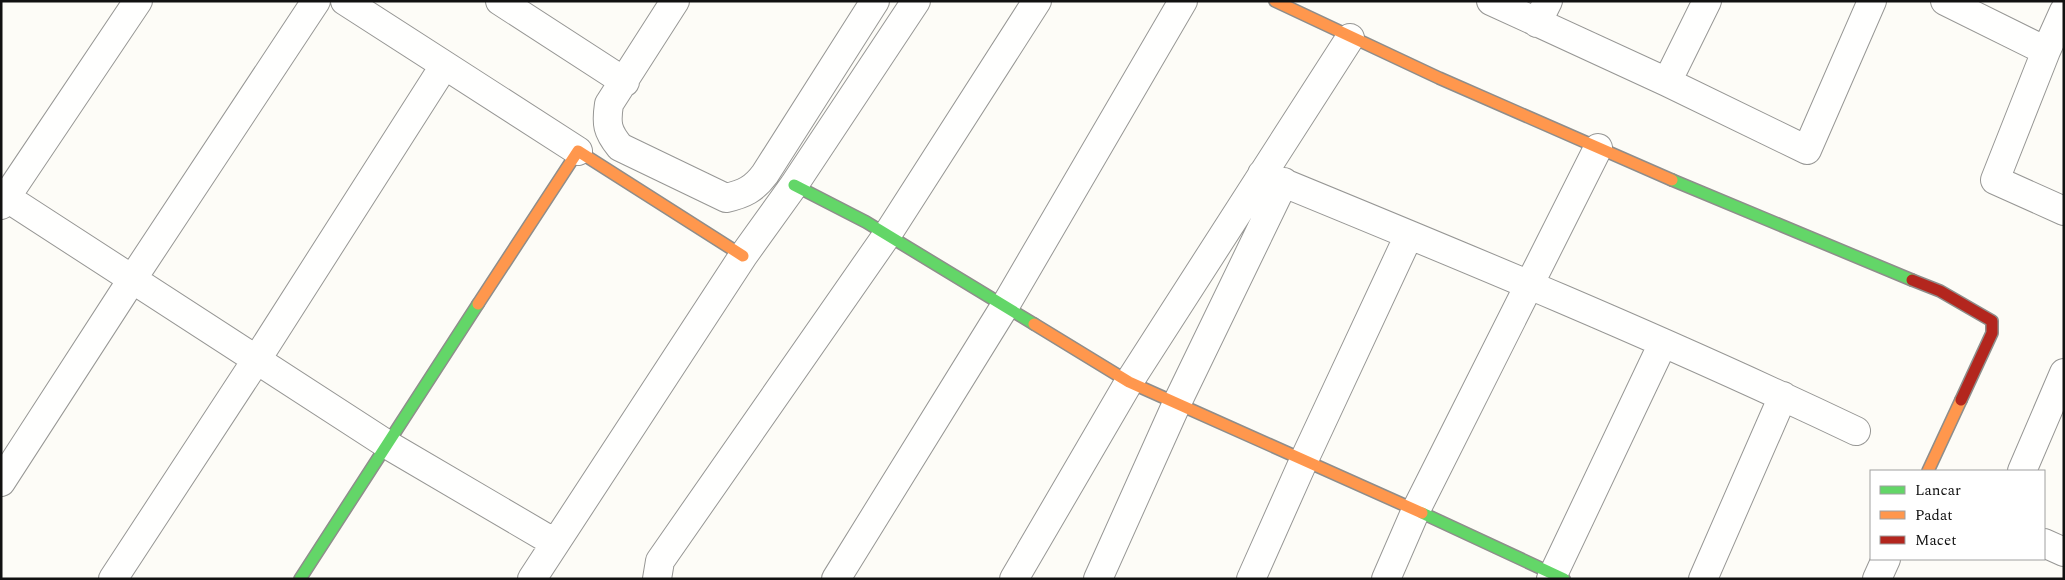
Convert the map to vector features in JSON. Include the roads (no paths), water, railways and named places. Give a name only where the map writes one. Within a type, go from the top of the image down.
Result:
[{"type":"street","points":[[138,1],[3,198],[133,278],[388,445],[555,543]]},
{"type":"street","points":[[1,482],[316,1]]},
{"type":"street","points":[[345,1],[743,256]]},
{"type":"street","points":[[500,1],[625,82]]},
{"type":"street","points":[[675,1],[625,82],[609,104],[606,120],[610,135],[620,147],[726,198],[742,195],[756,186],[766,174],[874,1]]},
{"type":"street","points":[[532,579],[743,256],[794,185],[916,1]]},
{"type":"street","points":[[657,579],[660,561],[887,234],[1036,1]]},
{"type":"street","points":[[836,579],[1005,306],[1183,1]]},
{"type":"street","points":[[1275,1],[1350,38],[1598,148],[1940,291],[1992,321],[1992,333],[1928,470]]},
{"type":"street","points":[[1491,1],[1543,12],[1667,82],[1807,150],[1872,1]]},
{"type":"street","points":[[1667,82],[1707,1]]},
{"type":"street","points":[[1945,1],[2046,51]]},
{"type":"street","points":[[2064,11],[2046,51],[1995,180],[2064,211]]},
{"type":"street","points":[[1098,579],[1177,403],[1273,178],[1350,38]]},
{"type":"street","points":[[113,579],[257,359],[444,66]]},
{"type":"street","points":[[1386,579],[1416,510],[1598,148]]},
{"type":"street","points":[[300,579],[578,151]]},
{"type":"street","points":[[1273,178],[1529,284],[1783,396],[1856,431]]},
{"type":"street","points":[[1014,579],[1128,382],[1273,178]]},
{"type":"street","points":[[794,185],[887,234],[1128,382],[1416,510],[1556,577],[1663,343]]},
{"type":"street","points":[[1252,579],[1304,460],[1409,235]]},
{"type":"street","points":[[2022,470],[2064,373]]},
{"type":"street","points":[[1703,579],[1783,396]]},
{"type":"street","points":[[2045,543],[2064,552]]},
{"type":"street","points":[[1877,579],[1886,560]]}]
